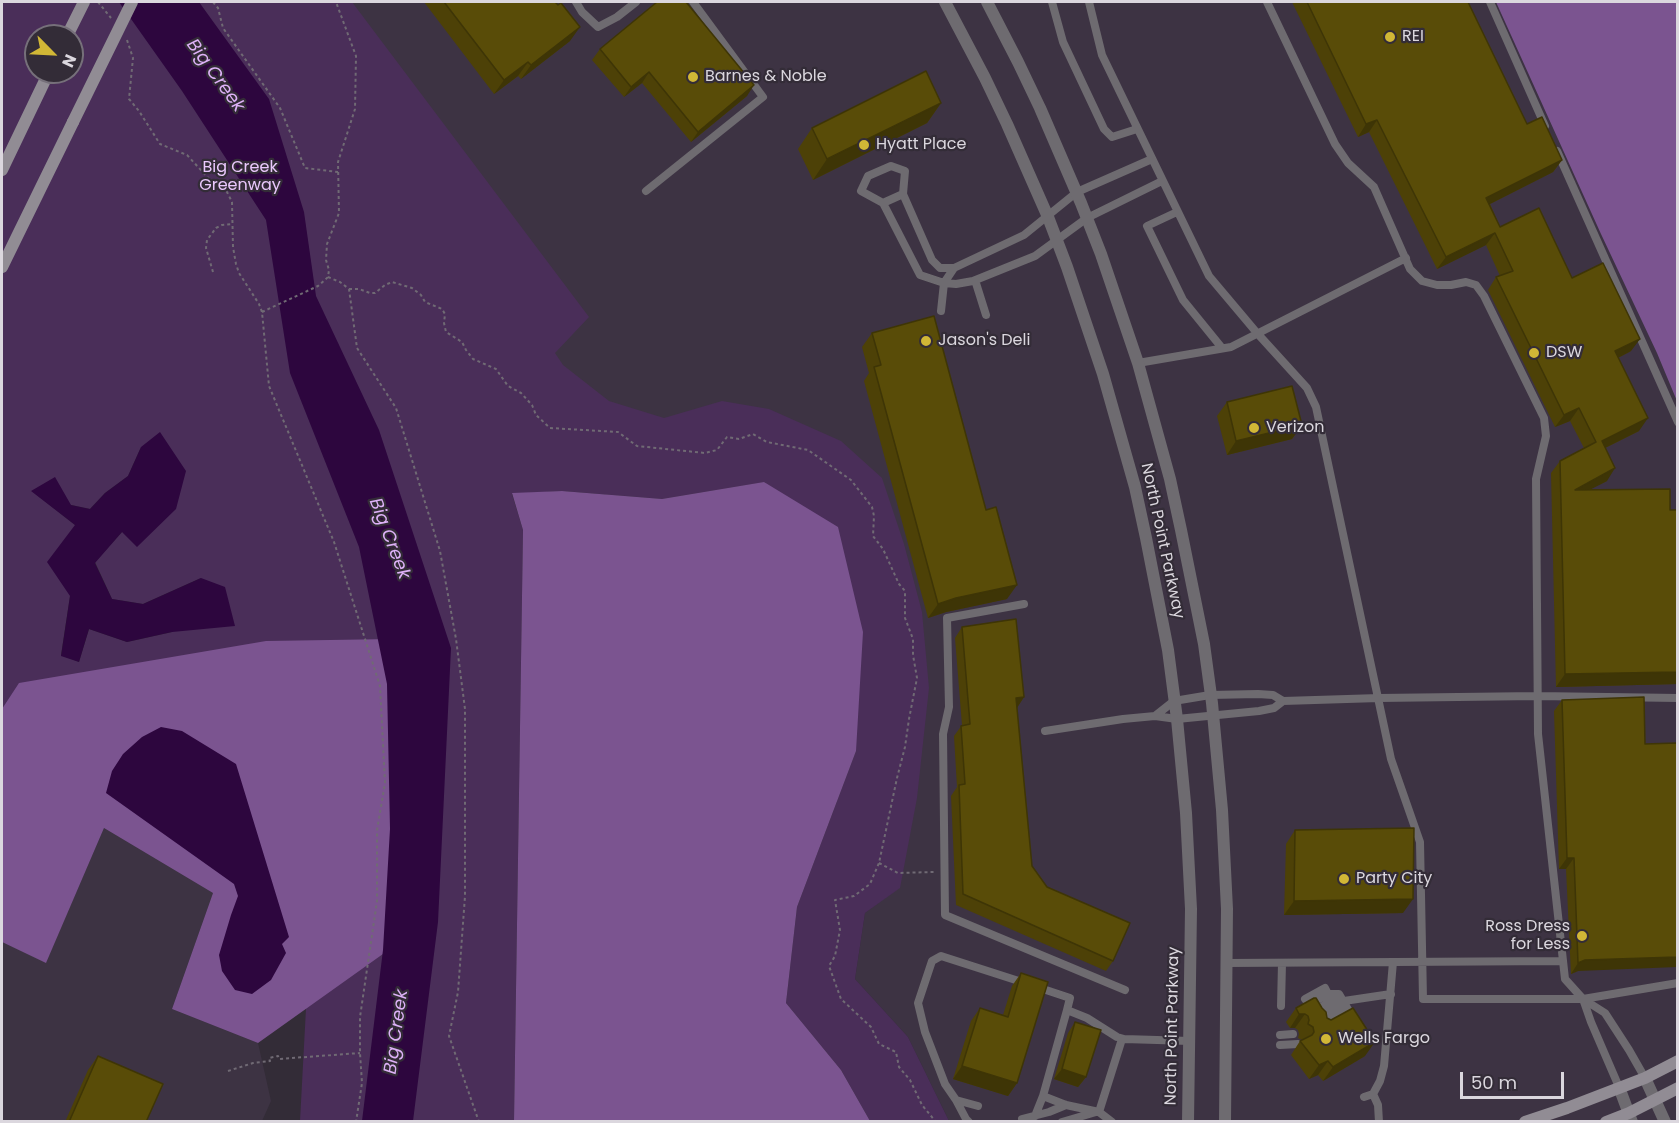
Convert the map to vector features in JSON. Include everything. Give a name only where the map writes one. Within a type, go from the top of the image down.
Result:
[{"type":"main road","points":[[73,24],[84,2]]},
{"type":"main road","points":[[2,267],[132,2]]},
{"type":"main road","points":[[2,170],[43,84]]},
{"type":"main road","points":[[1525,1122],[1645,1078],[1677,1061]]},
{"type":"main road","points":[[1606,1122],[1630,1117],[1677,1088]]},
{"type":"street","name":"North Point Parkway","points":[[945,2],[985,78],[1048,217],[1103,374],[1135,487],[1168,650],[1177,718],[1189,861],[1191,952],[1188,1122]]},
{"type":"street","name":"North Point Parkway","points":[[987,2],[1027,80],[1087,218],[1138,363],[1170,478],[1204,644],[1226,859],[1225,1122]]},
{"type":"street","points":[[1645,1078],[1665,1122]]},
{"type":"street","points":[[1619,1087],[1630,1117]]},
{"type":"lane","points":[[576,2],[582,12],[598,27],[617,17],[636,2]]},
{"type":"lane","points":[[646,190],[763,97],[693,2]]},
{"type":"lane","points":[[1052,2],[1063,42],[1104,129],[1112,137],[1137,129]]},
{"type":"lane","points":[[1089,2],[1102,55],[1209,276],[1308,388],[1316,407],[1391,759],[1420,842],[1424,999],[1583,999],[1677,983]]},
{"type":"lane","points":[[1267,2],[1335,144],[1348,163],[1374,188],[1410,269],[1422,281],[1437,285],[1466,282],[1476,285],[1484,296],[1544,418],[1546,436],[1536,478],[1538,734],[1562,961],[1565,979],[1583,999],[1605,1013],[1645,1078]]},
{"type":"lane","points":[[1490,2],[1548,132]]},
{"type":"lane","points":[[1553,143],[1677,422]]},
{"type":"lane","points":[[1152,159],[1077,192],[1024,235],[954,268],[940,268],[932,260],[903,194],[905,171],[891,166],[868,176],[861,191],[883,203],[920,275],[944,283],[956,284],[975,280],[1035,256],[1087,218],[1162,181]]},
{"type":"lane","points":[[883,203],[903,194]]},
{"type":"lane","points":[[1177,212],[1147,226],[1183,300],[1222,348]]},
{"type":"lane","points":[[1138,363],[1231,347],[1406,258]]},
{"type":"lane","points":[[941,311],[944,283],[954,268]]},
{"type":"lane","points":[[975,280],[986,315]]},
{"type":"lane","points":[[1024,604],[947,618],[949,708],[943,734],[945,915],[1125,990]]},
{"type":"lane","points":[[1155,716],[1174,701],[1210,695],[1273,695],[1283,700],[1537,696],[1677,698]]},
{"type":"lane","points":[[1045,731],[1155,716],[1177,718],[1213,716],[1274,708],[1283,700]]},
{"type":"lane","points":[[969,1122],[945,1084],[925,1032],[918,1003],[932,961],[941,956],[1070,998],[1043,1096],[1035,1116]]},
{"type":"lane","points":[[1227,963],[1562,961]]},
{"type":"lane","points":[[1364,1097],[1373,1094],[1380,1081],[1385,1057],[1393,962]]},
{"type":"lane","points":[[1282,963],[1283,1008]]},
{"type":"lane","points":[[1345,1004],[1339,994],[1326,991],[1314,1014],[1345,1004],[1391,994]]},
{"type":"lane","points":[[1583,999],[1619,1087]]},
{"type":"lane","points":[[1067,1010],[1087,1018],[1122,1039],[1190,1041]]},
{"type":"lane","points":[[1099,1112],[1122,1039]]},
{"type":"lane","points":[[1373,1094],[1378,1105],[1379,1122]]},
{"type":"lane","points":[[1043,1096],[1066,1105],[1099,1112],[1112,1122]]},
{"type":"lane","points":[[956,1100],[978,1106]]},
{"type":"lane","points":[[1022,1119],[1066,1105]]},
{"type":"lane","points":[[1062,1122],[1099,1112]]},
{"type":"path","points":[[98,2],[115,23]]},
{"type":"path","points":[[213,2],[218,8],[223,28],[280,108],[305,168],[338,172]]},
{"type":"path","points":[[262,312],[318,286],[328,278],[327,244],[339,213],[338,162],[355,109],[356,56],[336,2]]},
{"type":"path","points":[[127,38],[133,58],[129,99],[160,144],[187,156],[211,181],[227,192],[232,202],[236,264],[262,312],[269,386],[334,542],[380,686],[385,783],[377,830],[377,901],[360,1017],[362,1083],[356,1122]]},
{"type":"path","points":[[213,273],[206,248],[207,240],[216,228],[232,224]]},
{"type":"path","points":[[328,278],[340,282],[349,289],[359,289],[370,293],[375,293],[392,282],[412,288],[422,295],[425,302],[442,309],[445,314],[446,332],[462,342],[473,359],[496,369],[508,386],[521,393],[532,405],[536,416],[550,428],[618,432],[638,446],[705,453],[717,450],[727,437],[739,439],[753,434],[767,442],[808,450],[851,480],[872,507],[873,536],[883,549],[899,584],[905,591],[905,618],[912,639],[917,678],[905,747],[879,863],[870,884],[854,896],[835,900],[840,930],[835,956],[829,966],[841,999],[871,1027],[879,1044],[896,1052],[899,1067],[910,1080],[922,1106],[936,1122]]},
{"type":"path","points":[[349,289],[357,348],[396,408],[440,551],[456,639],[465,709],[465,896],[458,992],[449,1036],[479,1122]]},
{"type":"path","points":[[879,863],[898,873],[945,872]]},
{"type":"path","points":[[228,1071],[270,1061],[269,1058],[278,1056],[279,1059],[360,1053]]},
{"type":"shaded area","points":[[264,2],[1625,2],[1677,110],[1677,1121],[949,1121],[908,1037],[855,979],[865,913],[900,887],[568,445]]},
{"type":"shaded area","points":[[1496,2],[1677,2],[1677,401],[1657,353]]},
{"type":"shaded area","points":[[764,482],[838,527],[863,632],[856,751],[797,907],[786,1003],[841,1070],[870,1121],[514,1121],[523,530],[512,493],[562,491],[662,499]]},
{"type":"shaded area","points":[[393,639],[404,939],[258,1043],[172,1009],[213,893],[104,828],[46,963],[2,942],[2,709],[19,683],[266,641]]},
{"type":"shaded area","points":[[104,828],[213,893],[172,1009],[258,1043],[271,1101],[262,1121],[2,1122],[2,942],[46,962]]},
{"type":"green space","name":"Big Creek Greenway","points":[[2,2],[352,2],[589,317],[555,353],[563,365],[609,401],[664,418],[722,401],[769,409],[841,441],[882,478],[904,544],[922,612],[929,688],[917,798],[900,888],[865,913],[855,979],[908,1037],[949,1121],[870,1121],[841,1070],[786,1003],[797,907],[856,751],[765,482],[662,499],[562,491],[512,494],[523,530],[514,1121],[300,1121],[309,952],[2,709]],"holes":[[[141,447],[122,532],[95,562],[112,599],[143,604],[201,578],[172,632],[127,642],[89,629],[79,662],[61,655],[70,596],[75,525],[32,491],[71,505],[90,509],[105,493],[128,476]]]},
{"type":"water","name":"Big Creek","points":[[119,2],[199,2],[269,99],[304,212],[316,296],[379,430],[451,648],[438,922],[413,1121],[362,1121],[383,950],[390,829],[387,684],[359,547],[290,373],[266,220],[182,91]]},
{"type":"water","points":[[160,432],[186,471],[176,509],[137,547],[122,532],[95,563],[112,599],[143,604],[201,578],[225,587],[235,626],[172,632],[127,642],[89,629],[79,662],[61,656],[70,596],[47,562],[75,525],[31,491],[55,477],[71,505],[90,509],[105,493],[128,476],[141,447]]},
{"type":"water","points":[[161,727],[182,731],[236,764],[289,937],[282,944],[286,953],[271,980],[252,994],[235,990],[222,971],[219,955],[238,896],[234,884],[106,793],[112,771],[123,754],[142,737]]},
{"type":"building","points":[[444,2],[555,2],[558,5],[561,3],[580,27],[531,65],[528,62],[504,80]]},
{"type":"building","points":[[657,2],[686,2],[754,85],[698,132],[649,72],[631,87],[600,49]]},
{"type":"building","points":[[1307,2],[1468,2],[1527,124],[1542,117],[1562,160],[1486,198],[1500,227],[1539,208],[1572,278],[1603,263],[1640,339],[1615,351],[1648,418],[1602,441],[1615,468],[1575,490],[1670,489],[1670,510],[1677,510],[1677,672],[1565,674],[1560,461],[1596,442],[1579,408],[1564,415],[1496,277],[1513,271],[1495,233],[1446,257],[1377,120],[1366,124]]},
{"type":"building","points":[[926,71],[941,103],[827,159],[812,128]]},
{"type":"building","points":[[934,316],[986,510],[996,507],[1017,585],[938,604],[874,367],[881,365],[872,333]]},
{"type":"building","points":[[1292,386],[1302,425],[1236,441],[1227,402]]},
{"type":"building","points":[[1016,619],[1024,697],[1016,698],[1032,866],[1047,887],[1130,923],[1113,961],[963,894],[959,785],[965,784],[961,726],[970,724],[962,627]]},
{"type":"building","points":[[1644,697],[1645,744],[1677,743],[1677,957],[1585,960],[1578,963],[1574,858],[1567,858],[1562,700]]},
{"type":"building","name":"Party City","points":[[1414,828],[1413,899],[1294,901],[1295,830]]},
{"type":"building","points":[[1021,973],[1048,982],[1017,1083],[962,1066],[980,1008],[1008,1017]]},
{"type":"building","points":[[1314,998],[1326,1012],[1327,1018],[1331,1020],[1353,1008],[1375,1042],[1333,1067],[1328,1061],[1319,1065],[1300,1041],[1312,1035],[1313,1027],[1308,1024],[1308,1016],[1299,1014],[1296,1008]]},
{"type":"building","points":[[1075,1022],[1101,1030],[1086,1077],[1062,1069]]},
{"type":"building","points":[[98,1056],[163,1084],[146,1122],[69,1122]]},
{"type":"place","name":"REI","points":[[1390,37]]},
{"type":"place","name":"Barnes & Noble","points":[[693,77]]},
{"type":"place","name":"Hyatt Place","points":[[864,145]]},
{"type":"place","name":"Jason's Deli","points":[[926,341]]},
{"type":"place","name":"DSW","points":[[1534,353]]},
{"type":"place","name":"Verizon","points":[[1254,428]]},
{"type":"place","name":"Party City","points":[[1344,879]]},
{"type":"place","name":"Ross Dress for Less","points":[[1582,936]]},
{"type":"place","name":"Wells Fargo","points":[[1326,1039]]}]
